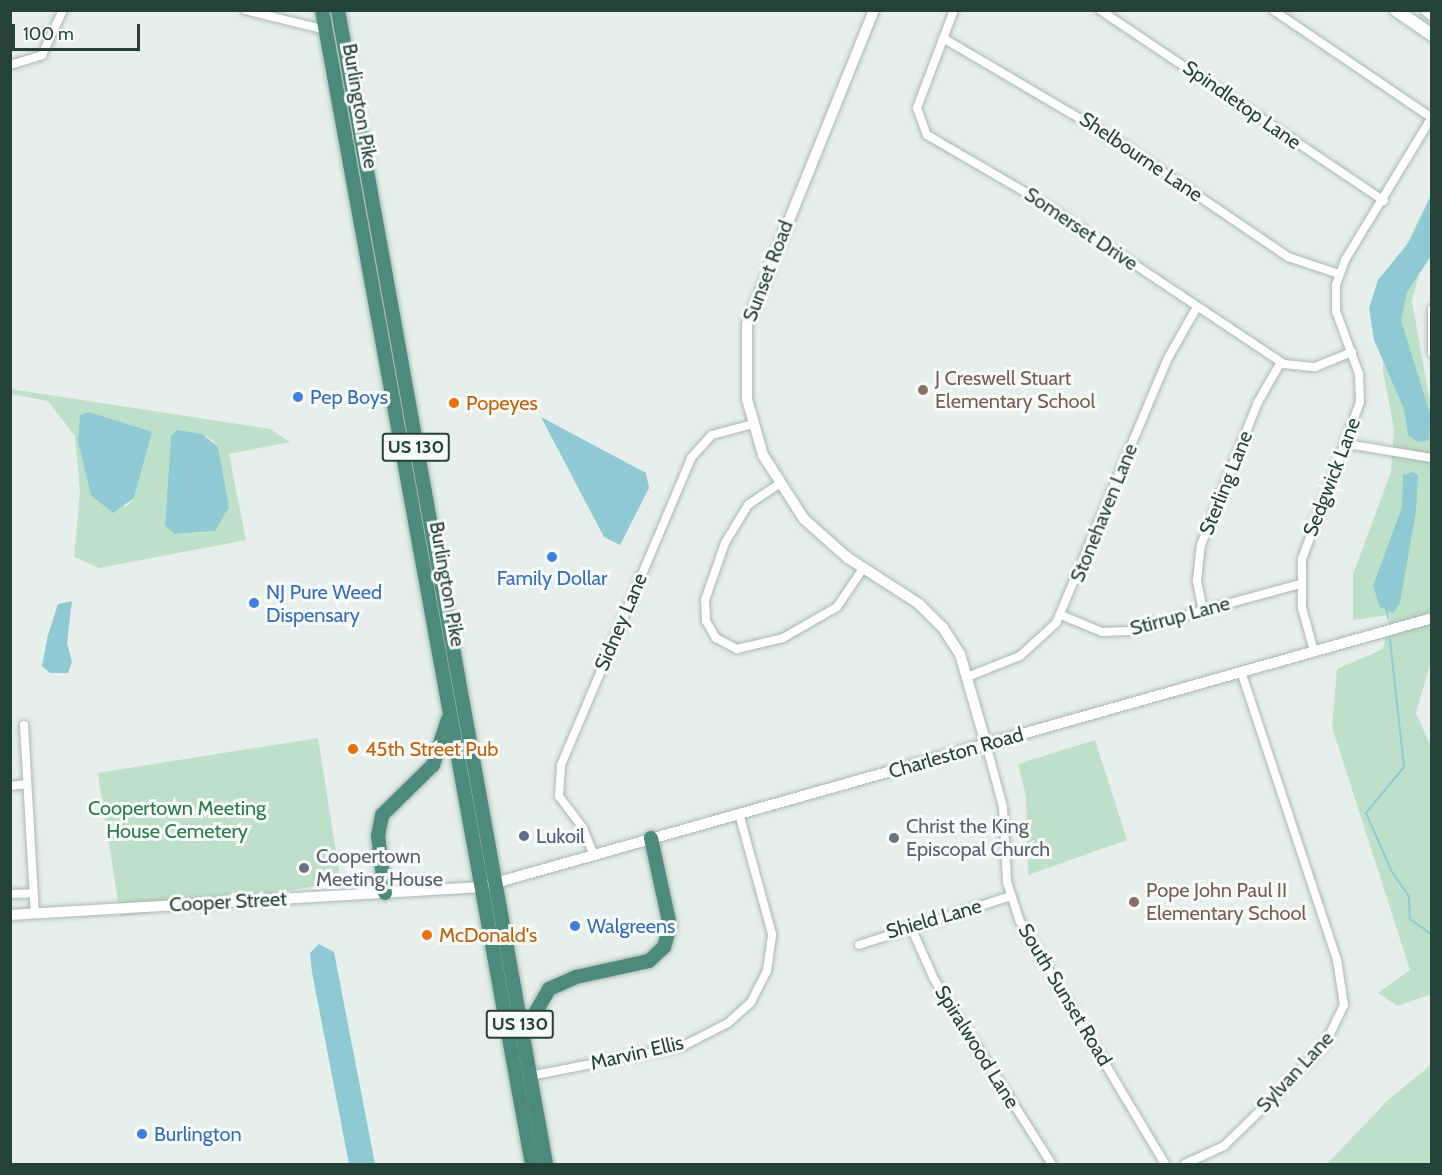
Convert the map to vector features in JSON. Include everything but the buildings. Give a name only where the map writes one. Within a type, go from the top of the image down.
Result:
[{"type":"highway","name":"Burlington Pike","points":[[322,10],[450,711],[522,1036],[546,1164]]},
{"type":"highway","name":"Burlington Pike","points":[[338,10],[488,885],[532,1164]]},
{"type":"highway","points":[[385,893],[378,836],[382,815],[433,765],[450,711]]},
{"type":"highway","points":[[522,1036],[549,989],[649,961],[664,947],[669,920],[651,838]]},
{"type":"main road","points":[[1396,10],[1431,35]]},
{"type":"main road","points":[[1427,10],[1431,14]]},
{"type":"street","points":[[10,65],[42,55],[63,10]]},
{"type":"street","points":[[245,10],[326,30]]},
{"type":"street","name":"Sunset Road","points":[[874,10],[747,324],[744,380],[753,424],[778,484],[817,532],[932,616],[960,654],[986,744]]},
{"type":"street","name":"Somerset Drive","points":[[954,10],[916,108],[927,135],[1032,196],[1281,362],[1315,367],[1352,352]]},
{"type":"street","name":"Spindletop Lane","points":[[1100,10],[1384,201]]},
{"type":"street","points":[[1273,10],[1431,118]]},
{"type":"street","name":"Shelbourne Lane","points":[[943,38],[1104,132],[1288,257],[1339,274]]},
{"type":"street","name":"Sedgwick Lane","points":[[1314,651],[1300,584],[1305,547],[1347,444],[1360,395],[1352,352],[1336,311],[1339,274],[1431,118]]},
{"type":"street","name":"Stonehaven Lane","points":[[967,677],[1029,651],[1061,615],[1168,358],[1197,307]]},
{"type":"street","points":[[1431,309],[1431,353]]},
{"type":"street","name":"Sterling Lane","points":[[1203,610],[1197,580],[1201,545],[1258,402],[1281,362]]},
{"type":"street","name":"Sidney Lane","points":[[592,853],[583,828],[559,796],[561,765],[691,458],[712,435],[753,424]]},
{"type":"street","points":[[1347,444],[1431,458]]},
{"type":"street","points":[[778,484],[742,513],[719,558],[705,610],[717,638],[737,649],[783,638],[837,607],[864,567]]},
{"type":"street","name":"Stirrup Lane","points":[[1061,615],[1114,633],[1300,584]]},
{"type":"street","name":"Charleston Road","points":[[488,885],[592,853],[1431,618]]},
{"type":"street","name":"Sylvan Lane","points":[[1185,1164],[1224,1146],[1272,1100],[1325,1044],[1344,1005],[1337,960],[1241,672]]},
{"type":"street","points":[[24,725],[35,913]]},
{"type":"street","name":"South Sunset Road","points":[[986,744],[1004,807],[1011,896],[1031,945],[1165,1164]]},
{"type":"street","points":[[10,786],[27,784]]},
{"type":"street","name":"Marvin Ellis","points":[[530,1076],[683,1046],[710,1034],[751,1002],[770,959],[768,909],[739,813]]},
{"type":"street","name":"Cooper Street","points":[[10,915],[488,885]]},
{"type":"street","points":[[10,894],[33,893]]},
{"type":"street","name":"Shield Lane","points":[[859,945],[910,925],[1011,896]]},
{"type":"street","name":"Spiralwood Lane","points":[[910,925],[934,979],[1052,1164]]},
{"type":"green space","points":[[1431,194],[1431,251],[1423,259],[1412,301],[1432,414],[1431,661],[1416,713],[1431,747],[1432,994],[1397,1006],[1378,993],[1410,970],[1332,727],[1337,669],[1383,649],[1390,615],[1353,620],[1353,574],[1391,472],[1394,429],[1383,371],[1387,285]]},
{"type":"green space","points":[[10,389],[270,429],[290,442],[229,454],[246,540],[99,568],[74,557],[80,491],[75,436],[48,401],[11,394]],"holes":[[[152,432],[134,498],[126,507],[92,495],[78,441]],[[171,436],[207,436],[215,442],[212,532],[175,534],[165,526]]]},
{"type":"green space","name":"Coopertown Meeting House Cemetery","points":[[318,738],[341,882],[121,917],[98,773]]},
{"type":"green space","points":[[1095,740],[1127,840],[1028,875],[1026,796],[1018,764]]},
{"type":"green space","points":[[1431,1065],[1431,1164],[1327,1164],[1389,1099]]},
{"type":"water","points":[[1431,196],[1431,256],[1407,292],[1401,320],[1431,417],[1429,440],[1418,442],[1408,435],[1404,409],[1374,340],[1369,308],[1378,280],[1409,242]]},
{"type":"water","points":[[89,412],[152,432],[134,498],[113,513],[91,495],[78,441],[80,415]]},
{"type":"water","points":[[541,417],[646,473],[649,488],[620,545],[604,537]]},
{"type":"water","points":[[177,430],[202,434],[218,447],[229,507],[215,531],[175,534],[165,526],[171,436]]},
{"type":"water","points":[[1413,472],[1418,475],[1416,511],[1400,603],[1393,613],[1380,607],[1373,586],[1402,507],[1403,475]]},
{"type":"water","points":[[72,601],[67,643],[72,662],[68,673],[50,673],[42,666],[48,635],[58,604]]},
{"type":"water","points":[[319,944],[334,952],[375,1164],[349,1164],[312,972],[310,953]]},
{"type":"waterway","points":[[1387,611],[1388,618]]},
{"type":"waterway","points":[[1390,640],[1404,767],[1366,813],[1392,872],[1409,896],[1410,919],[1432,935]]},
{"type":"place","name":"J Creswell Stuart Elementary School","points":[[923,390]]},
{"type":"place","name":"Pep Boys","points":[[298,397]]},
{"type":"place","name":"Popeyes","points":[[454,403]]},
{"type":"place","name":"Family Dollar","points":[[552,557]]},
{"type":"place","name":"NJ Pure Weed Dispensary","points":[[254,603]]},
{"type":"place","name":"45th Street Pub","points":[[353,749]]},
{"type":"place","name":"Lukoil","points":[[524,836]]},
{"type":"place","name":"Christ the King Episcopal Church","points":[[894,838]]},
{"type":"place","name":"Coopertown Meeting House","points":[[304,868]]},
{"type":"place","name":"Pope John Paul II Elementary School","points":[[1134,902]]},
{"type":"place","name":"Walgreens","points":[[575,926]]},
{"type":"place","name":"McDonald's","points":[[427,935]]},
{"type":"place","name":"Burlington","points":[[142,1134]]}]
